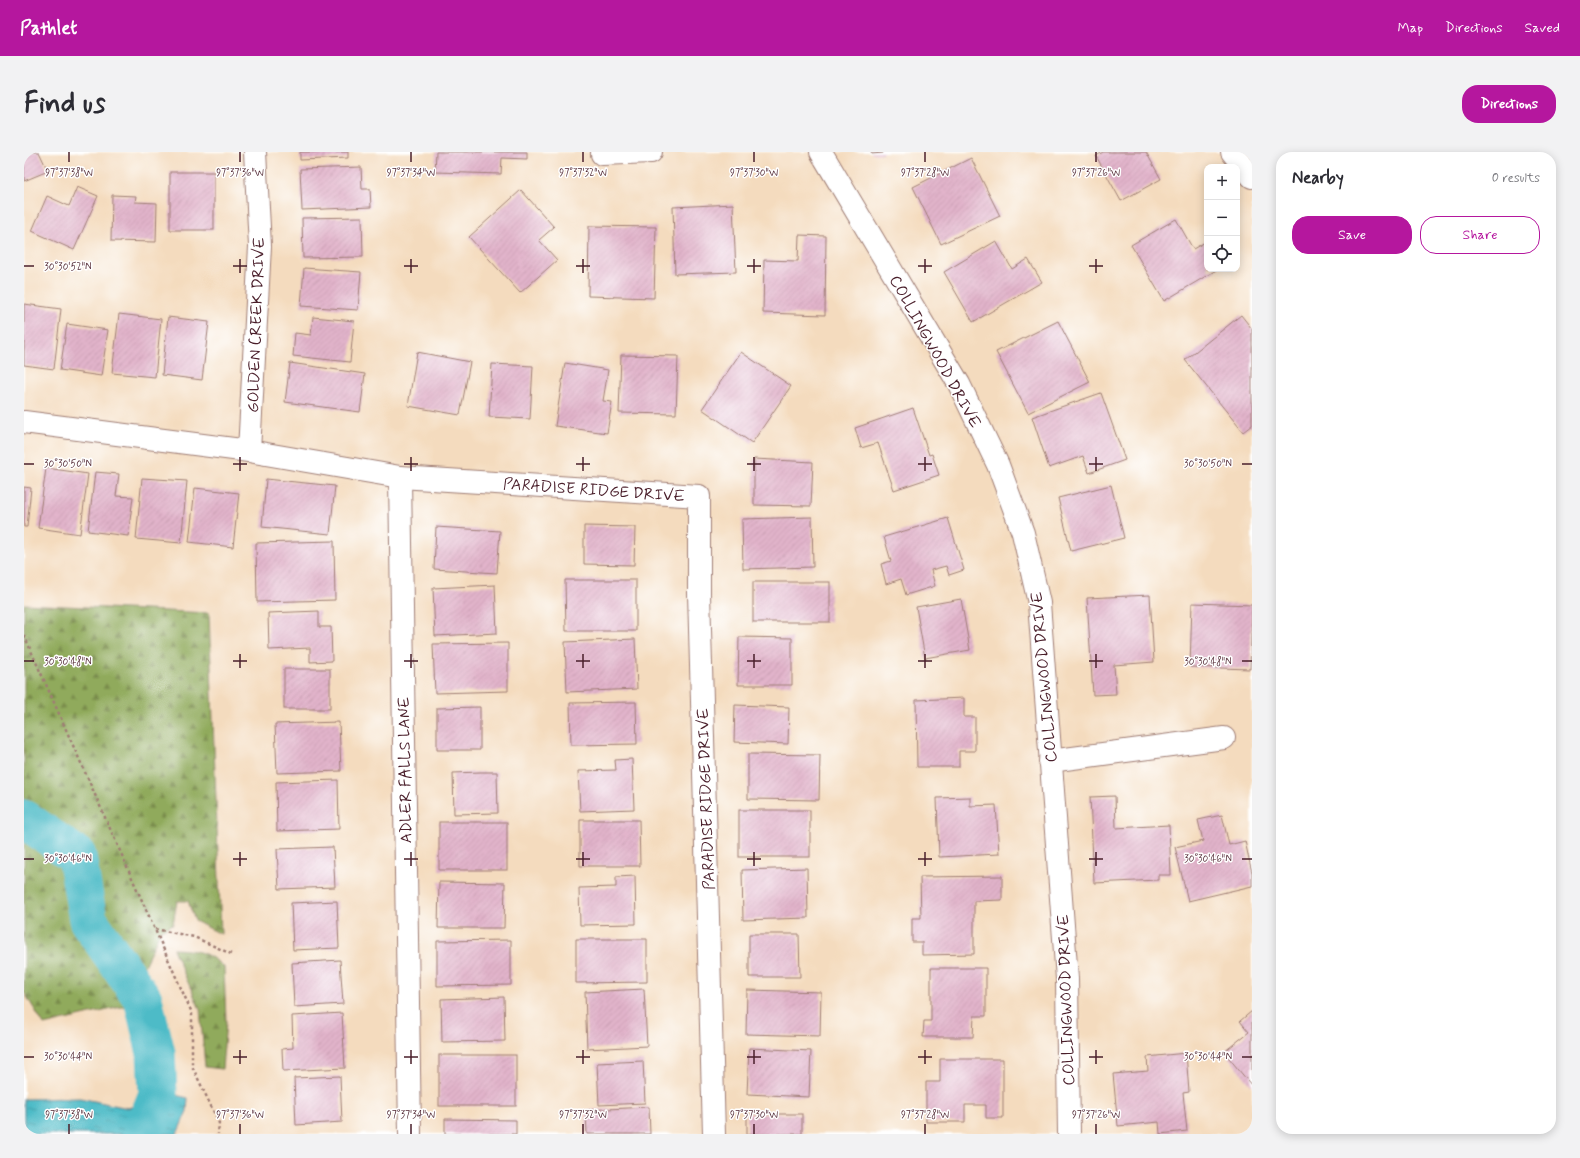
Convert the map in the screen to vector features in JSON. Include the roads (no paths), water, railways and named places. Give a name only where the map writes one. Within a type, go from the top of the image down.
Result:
[{"type":"street","name":"GOLDEN CREEK DRIVE","points":[[249,451],[260,246],[255,152]]},
{"type":"street","points":[[602,152],[602,154],[652,152]]},
{"type":"street","name":"COLLINGWOOD DRIVE","points":[[821,152],[959,384],[998,465],[1024,533],[1040,604],[1050,761],[1067,979],[1069,1134]]},
{"type":"street","points":[[1232,152],[1252,177]]},
{"type":"street","name":"PARADISE RIDGE DRIVE","points":[[24,422],[249,451],[400,477],[698,496],[698,593],[714,1134]]},
{"type":"street","name":"ADLER FALLS LANE","points":[[400,477],[410,1134]]},
{"type":"street","points":[[1050,761],[1224,738]]},
{"type":"water","points":[[171,1094],[188,1098],[187,1111],[177,1134],[24,1134],[24,1099],[80,1098],[128,1108],[152,1096]]},
{"type":"waterway","points":[[24,819],[77,856],[88,920],[143,999],[156,1053],[158,1094],[142,1134]]}]
